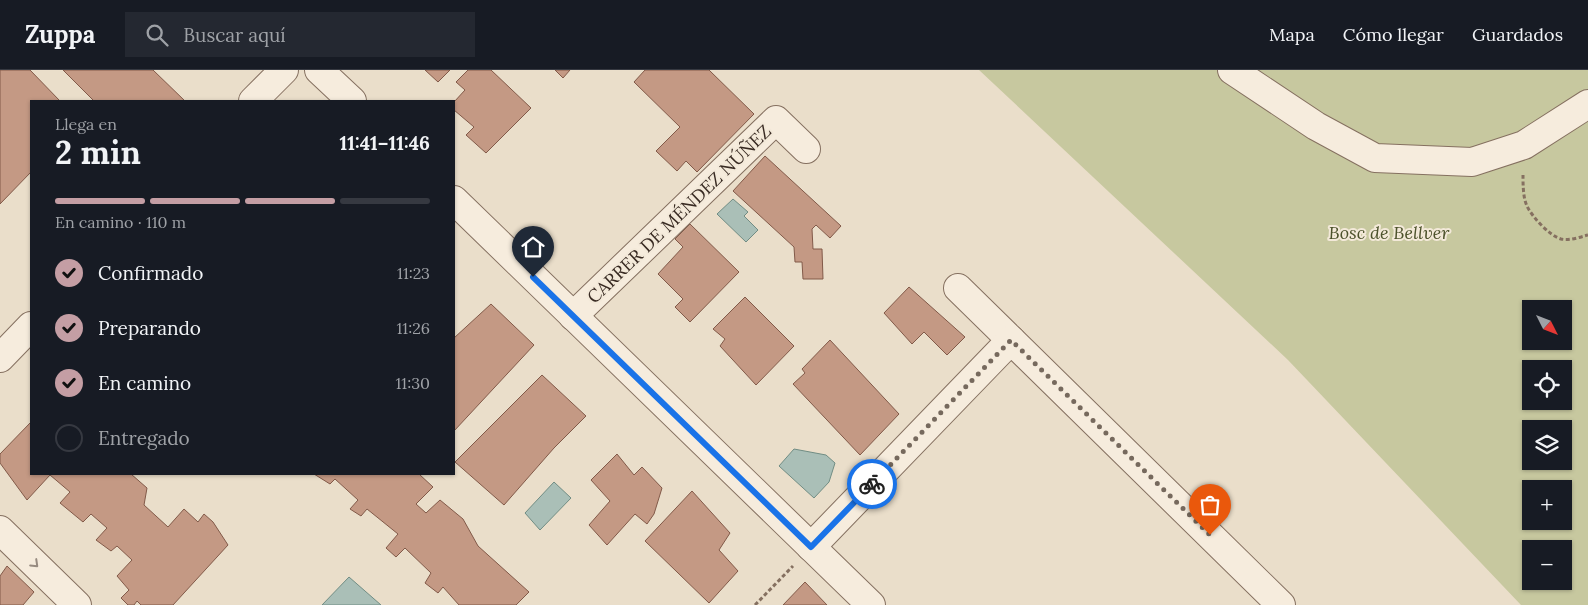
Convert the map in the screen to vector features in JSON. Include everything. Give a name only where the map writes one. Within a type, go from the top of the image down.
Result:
[{"type":"street","points":[[255,100],[284,70]]},
{"type":"street","points":[[319,70],[351,100]]},
{"type":"street","points":[[1232,70],[1316,126],[1375,158],[1472,162],[1524,145],[1588,104]]},
{"type":"street","name":"CARRER DE MÉNDEZ NÚÑEZ","points":[[573,316],[776,120],[806,149]]},
{"type":"street","points":[[455,201],[871,605]]},
{"type":"street","points":[[958,288],[1281,605]]},
{"type":"street","points":[[0,358],[30,327]]},
{"type":"street","points":[[811,547],[1011,340]]},
{"type":"street","points":[[0,530],[77,605]]},
{"type":"path","points":[[1524,145],[1523,183],[1527,206],[1545,229],[1559,239],[1570,239],[1588,235]]},
{"type":"path","points":[[755,605],[811,547]]},
{"type":"green space","name":"Bosc de Bellver","points":[[979,70],[1588,70],[1588,605],[1521,605],[1288,360]]},
{"type":"shaded area","points":[[733,199],[748,212],[744,216],[758,230],[746,242],[717,214]]},
{"type":"shaded area","points":[[794,449],[826,455],[835,463],[829,482],[814,498],[779,466]]},
{"type":"shaded area","points":[[554,482],[571,498],[540,530],[525,513]]},
{"type":"shaded area","points":[[349,577],[381,605],[322,605]]},
{"type":"building","points":[[0,70],[30,70],[59,100],[30,100],[30,173],[0,204]]},
{"type":"building","points":[[63,70],[153,70],[184,100],[93,100]]},
{"type":"building","points":[[425,70],[450,70],[438,82]]},
{"type":"building","points":[[468,70],[491,70],[531,108],[486,153],[466,135],[474,127],[455,111],[455,101],[465,90],[456,82]]},
{"type":"building","points":[[555,70],[570,70],[563,78]]},
{"type":"building","points":[[645,70],[709,70],[754,114],[697,172],[686,161],[677,171],[656,151],[680,127],[634,82]]},
{"type":"building","points":[[765,156],[841,226],[830,238],[816,225],[812,229],[813,249],[822,249],[823,279],[803,279],[802,262],[795,262],[794,247],[733,191]]},
{"type":"building","points":[[690,224],[739,272],[690,322],[675,307],[683,299],[658,274],[683,247],[675,239]]},
{"type":"building","points":[[909,287],[965,337],[947,355],[924,332],[912,344],[884,313]]},
{"type":"building","points":[[745,297],[794,346],[756,385],[720,346],[725,339],[713,329]]},
{"type":"building","points":[[491,304],[534,345],[455,430],[455,337]]},
{"type":"building","points":[[830,340],[899,414],[860,455],[793,384],[805,373],[802,369]]},
{"type":"building","points":[[542,375],[586,416],[554,448],[504,505],[455,462]]},
{"type":"building","points":[[30,423],[30,475],[50,475],[27,500],[0,463],[0,454]]},
{"type":"building","points":[[617,454],[634,475],[642,467],[662,488],[654,514],[647,524],[635,514],[607,545],[589,525],[610,501],[591,480]]},
{"type":"building","points":[[50,475],[132,475],[147,488],[144,505],[168,527],[184,509],[198,522],[204,514],[213,522],[228,545],[173,605],[141,605],[137,601],[134,605],[128,605],[121,598],[129,590],[117,576],[132,560],[117,546],[111,551],[96,540],[107,528],[91,514],[83,522],[60,503],[70,492]]},
{"type":"building","points":[[316,475],[420,475],[433,487],[416,504],[426,513],[440,500],[463,519],[478,546],[529,592],[516,605],[459,605],[443,587],[438,593],[425,583],[431,573],[405,548],[396,557],[386,548],[398,534],[367,509],[361,516],[350,509],[358,500],[335,479],[330,484]]},
{"type":"building","points":[[692,491],[730,533],[719,550],[738,571],[709,603],[645,541]]},
{"type":"building","points":[[7,566],[34,592],[23,605],[0,605],[0,576]]},
{"type":"building","points":[[805,582],[827,605],[783,605]]},
{"type":"way so far","points":[[872,484],[1011,340],[1210,535]]},
{"type":"route","points":[[533,277],[811,547],[872,484]]}]
